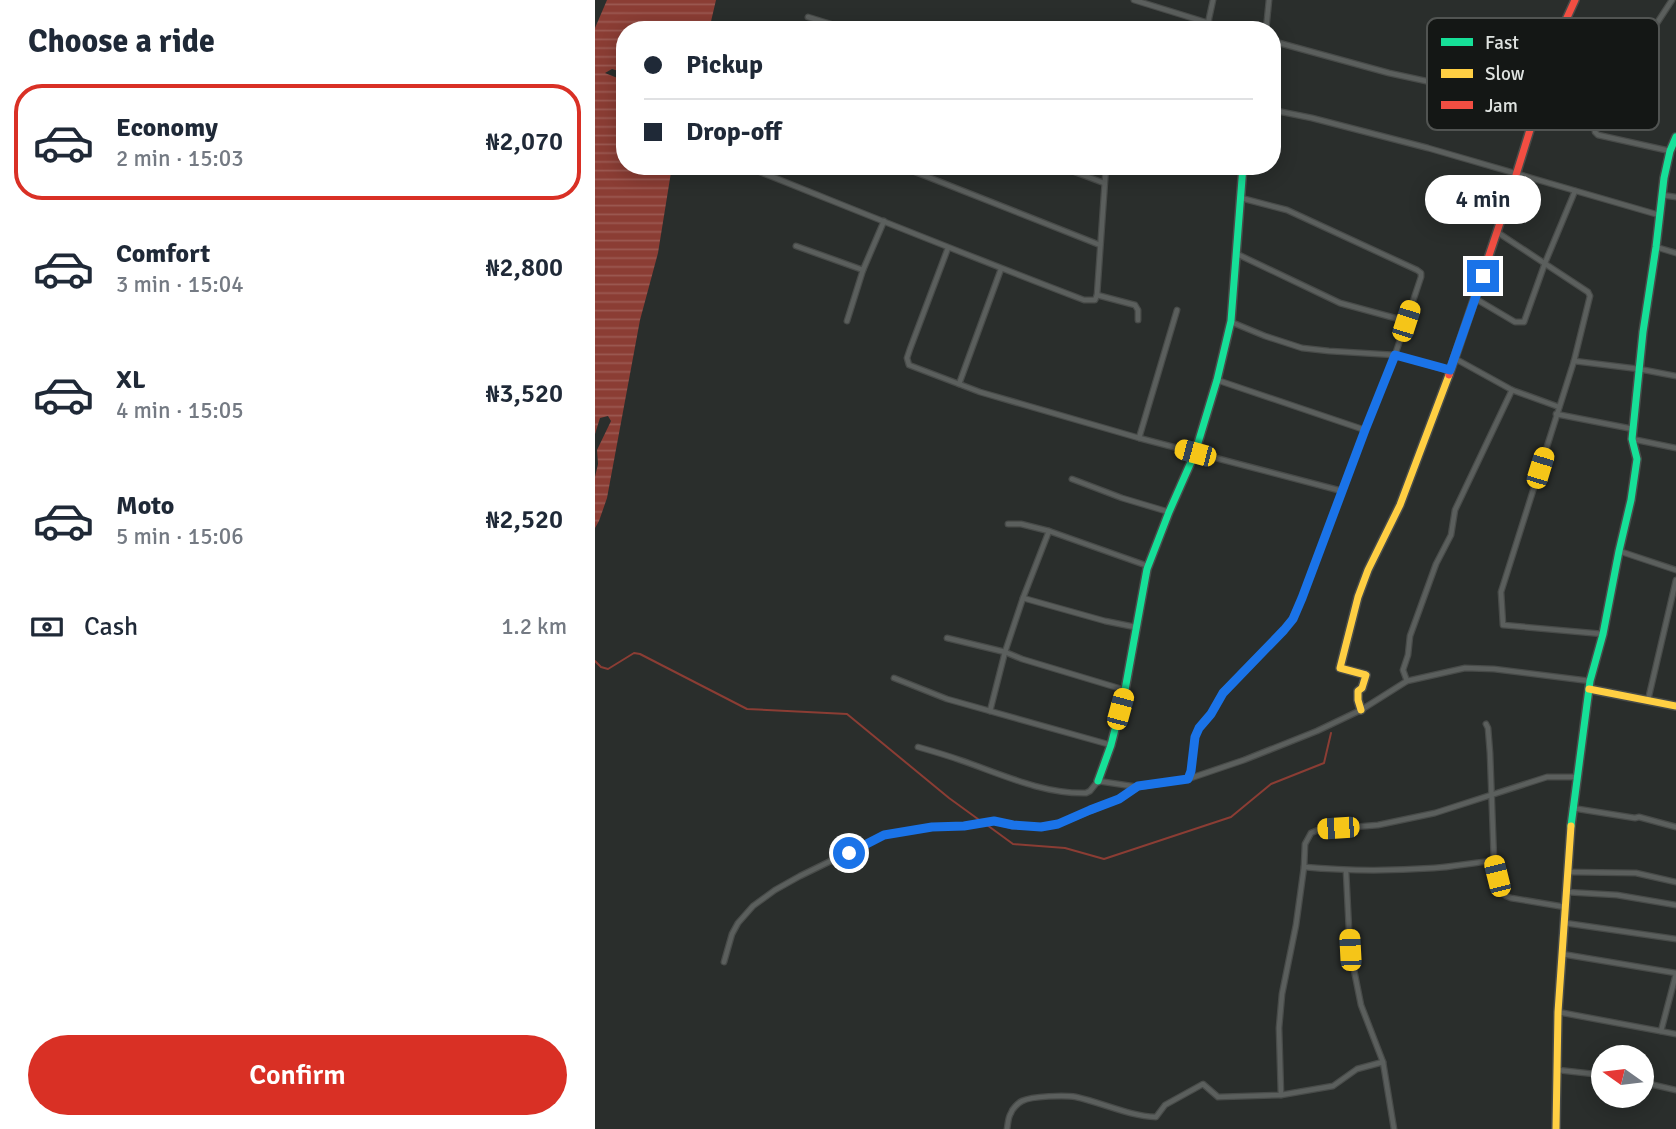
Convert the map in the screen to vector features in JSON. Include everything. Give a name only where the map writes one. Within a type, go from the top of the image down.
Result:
[{"type":"street","points":[[1134,0],[1200,21]]},
{"type":"street","points":[[1153,7],[1154,0]]},
{"type":"street","points":[[1208,21],[1213,0]]},
{"type":"street","points":[[1267,21],[1269,0]]},
{"type":"street","points":[[1567,18],[1575,0]]},
{"type":"street","points":[[1659,20],[1672,0]]},
{"type":"street","points":[[808,17],[821,21]]},
{"type":"street","points":[[1281,43],[1427,81]]},
{"type":"street","points":[[1281,112],[1428,148],[1659,215]]},
{"type":"street","points":[[1361,710],[1358,691],[1362,688],[1366,675],[1340,667],[1358,597],[1368,570],[1400,505],[1450,370],[1476,299],[1529,130]]},
{"type":"street","points":[[1595,130],[1598,135],[1671,151]]},
{"type":"street","points":[[1556,1129],[1559,1012],[1571,808],[1589,685],[1631,500],[1637,459],[1632,439],[1639,369],[1664,178],[1676,137]]},
{"type":"street","points":[[768,175],[1001,269],[1084,300],[1095,300],[1104,175]]},
{"type":"street","points":[[923,175],[1100,246]]},
{"type":"street","points":[[1083,175],[1104,183]]},
{"type":"street","points":[[918,747],[1044,789],[1086,793],[1098,781],[1111,745],[1125,691],[1148,566],[1195,453],[1217,380],[1231,321],[1242,175]]},
{"type":"street","points":[[1476,299],[1515,322],[1524,322],[1575,191]]},
{"type":"street","points":[[1662,195],[1676,197]]},
{"type":"street","points":[[1188,779],[1199,728],[1223,693],[1293,619],[1395,355],[1421,277],[1417,270],[1287,210],[1240,198]]},
{"type":"street","points":[[847,321],[863,270],[884,221]]},
{"type":"street","points":[[1497,232],[1588,292],[1590,296],[1574,361],[1501,592],[1503,625],[1602,634]]},
{"type":"street","points":[[796,246],[863,270]]},
{"type":"street","points":[[1656,247],[1676,253]]},
{"type":"street","points":[[948,248],[910,349],[907,363],[909,365],[980,392],[1139,438],[1342,491]]},
{"type":"street","points":[[1236,253],[1341,303],[1406,321]]},
{"type":"street","points":[[959,384],[1001,269]]},
{"type":"street","points":[[1097,295],[1135,305],[1138,320]]},
{"type":"street","points":[[1139,438],[1177,310]]},
{"type":"street","points":[[1231,321],[1302,348],[1395,355],[1450,370]]},
{"type":"street","points":[[1454,358],[1512,390],[1559,407]]},
{"type":"street","points":[[1574,361],[1676,376]]},
{"type":"street","points":[[1217,380],[1365,430]]},
{"type":"street","points":[[1407,681],[1403,670],[1410,636],[1436,565],[1451,535],[1455,510],[1512,390]]},
{"type":"street","points":[[1556,414],[1633,429]]},
{"type":"street","points":[[1632,439],[1676,448]]},
{"type":"street","points":[[1072,479],[1169,512]]},
{"type":"street","points":[[1009,524],[1049,531],[1148,566]]},
{"type":"street","points":[[991,711],[1005,652],[1049,531]]},
{"type":"street","points":[[1619,551],[1676,570]]},
{"type":"street","points":[[1648,700],[1676,580]]},
{"type":"street","points":[[1023,598],[1135,627]]},
{"type":"street","points":[[947,638],[1005,652],[1125,691]]},
{"type":"street","points":[[1098,781],[1138,786],[1188,779],[1317,731],[1361,710],[1407,681],[1465,668],[1589,685],[1676,706]]},
{"type":"street","points":[[894,678],[947,699],[1111,745]]},
{"type":"street","points":[[1486,724],[1490,753],[1494,860],[1501,891],[1506,896],[1565,907]]},
{"type":"street","points":[[1281,1095],[1279,1028],[1282,993],[1296,925],[1307,837],[1318,830],[1378,825],[1435,813],[1547,777],[1576,777]]},
{"type":"street","points":[[724,962],[732,934],[753,906],[800,876],[884,835],[994,821],[1041,827],[1058,824],[1119,799],[1138,786]]},
{"type":"street","points":[[1571,808],[1639,817],[1676,827]]},
{"type":"street","points":[[1304,867],[1346,870],[1437,868],[1494,860]]},
{"type":"street","points":[[1346,870],[1350,950],[1361,1004],[1383,1062],[1394,1129]]},
{"type":"street","points":[[1567,873],[1636,873],[1676,882]]},
{"type":"street","points":[[1565,892],[1617,895],[1676,905]]},
{"type":"street","points":[[1565,923],[1676,939]]},
{"type":"street","points":[[1562,954],[1676,973],[1661,1031]]},
{"type":"street","points":[[1559,1012],[1676,1034]]},
{"type":"street","points":[[1007,1129],[1013,1109],[1023,1101],[1036,1097],[1074,1097],[1156,1117],[1165,1105],[1203,1084],[1218,1097],[1281,1095],[1333,1086],[1357,1069],[1383,1062]]},
{"type":"street","points":[[1558,1070],[1591,1074]]},
{"type":"street","points":[[1654,1085],[1676,1090]]},
{"type":"shaded area","points":[[607,0],[716,0],[711,21],[616,21],[616,70],[612,69],[605,73],[616,77],[616,175],[671,175],[658,253],[640,320],[607,498],[595,528],[597,450],[611,421],[608,416],[600,418],[595,434],[595,28]]},
{"type":"waterway","points":[[595,661],[608,669],[634,653],[640,654],[747,709],[847,714],[982,822]]},
{"type":"waterway","points":[[987,825],[1013,844],[1065,848],[1104,859],[1231,817],[1271,784],[1324,763],[1331,733]]},
{"type":"traffic: fast","points":[[1571,826],[1590,681],[1603,634],[1631,500],[1637,459],[1632,439],[1643,332],[1664,178],[1676,137]]},
{"type":"traffic: fast","points":[[1098,781],[1111,745],[1125,690],[1147,569],[1195,453],[1217,380],[1231,321],[1242,175]]},
{"type":"traffic: slow","points":[[1361,710],[1358,691],[1362,688],[1366,675],[1340,668],[1358,597],[1368,570],[1400,505],[1449,375]]},
{"type":"traffic: slow","points":[[1589,689],[1676,706]]},
{"type":"traffic: slow","points":[[1556,1129],[1558,1012],[1571,826]]},
{"type":"traffic: jam","points":[[1567,18],[1575,0]]},
{"type":"traffic: jam","points":[[1449,375],[1530,130]]},
{"type":"route","points":[[849,853],[884,835],[932,827],[994,821],[1041,827],[1058,824],[1119,799],[1138,786],[1188,779],[1199,728],[1223,693],[1293,619],[1395,355],[1450,370],[1483,276]]}]
